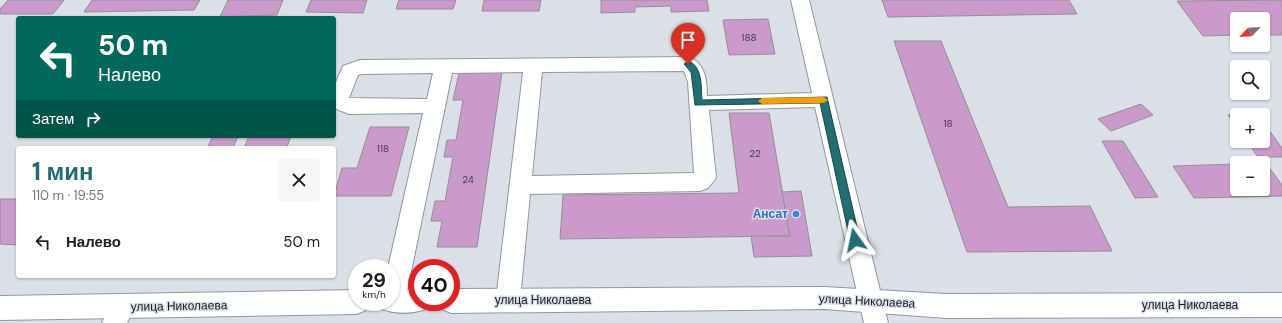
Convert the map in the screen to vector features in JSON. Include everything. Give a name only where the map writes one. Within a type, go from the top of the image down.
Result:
[{"type":"main road","name":"улица Николаева","points":[[460,300],[824,298],[874,312],[946,306],[1282,305]]},
{"type":"main road","name":"улица Николаева","points":[[0,308],[118,315],[348,302]]},
{"type":"street","points":[[800,0],[855,240],[874,312]]},
{"type":"street","points":[[435,106],[349,107],[340,103],[339,99],[347,75],[355,68],[688,64],[693,67],[695,72],[705,178],[700,182],[520,185]]},
{"type":"street","points":[[508,300],[533,65]]},
{"type":"street","points":[[400,301],[435,106],[444,66]]},
{"type":"street","points":[[698,103],[824,100]]},
{"type":"building","points":[[8,0],[64,0],[53,14],[0,14],[0,9]]},
{"type":"building","points":[[92,0],[200,0],[194,10],[84,12]]},
{"type":"building","points":[[228,0],[283,0],[277,15],[220,16]]},
{"type":"building","points":[[311,0],[367,0],[363,13],[306,12]]},
{"type":"building","points":[[399,0],[456,0],[453,9],[396,9]]},
{"type":"building","points":[[484,0],[541,0],[539,11],[482,11]]},
{"type":"building","points":[[601,0],[707,0],[709,11],[671,12],[671,6],[635,7],[635,12],[601,13]]},
{"type":"building","points":[[882,0],[1069,0],[1077,14],[888,17]]},
{"type":"building","points":[[1282,0],[1282,35],[1270,35],[1270,12],[1230,12],[1230,35],[1203,36],[1177,1]]},
{"type":"building","points":[[768,19],[775,54],[729,55],[723,20]]},
{"type":"building","points":[[894,41],[941,41],[1008,207],[1090,206],[1112,251],[967,252]]},
{"type":"building","points":[[502,72],[477,247],[437,247],[442,221],[431,221],[435,201],[445,201],[453,157],[444,157],[447,140],[456,140],[463,100],[453,100],[459,73]]},
{"type":"building","points":[[1141,104],[1153,115],[1111,131],[1098,119]]},
{"type":"building","points":[[729,113],[769,113],[790,236],[560,239],[563,195],[739,193]]},
{"type":"building","points":[[370,127],[409,127],[391,196],[336,196],[336,189],[342,168],[357,168]]},
{"type":"building","points":[[1270,132],[1282,148],[1282,157],[1257,156],[1252,148],[1270,148]]},
{"type":"building","points":[[212,138],[237,138],[234,146],[208,146]]},
{"type":"building","points":[[248,138],[290,138],[287,146],[245,146]]},
{"type":"building","points":[[1102,141],[1123,141],[1158,197],[1135,198]]},
{"type":"building","points":[[1230,164],[1230,196],[1270,196],[1270,168],[1282,185],[1282,196],[1194,198],[1173,166]]},
{"type":"building","name":"Ансат","points":[[801,191],[812,256],[754,257],[751,236],[790,236],[782,192]]},
{"type":"building","points":[[0,199],[16,199],[16,245],[0,244]]},
{"type":"slow traffic","points":[[762,101],[824,100]]},
{"type":"place","name":"Ансат","points":[[796,214]]},
{"type":"route","points":[[688,64],[693,67],[695,72],[698,103],[824,100],[855,240]]}]
